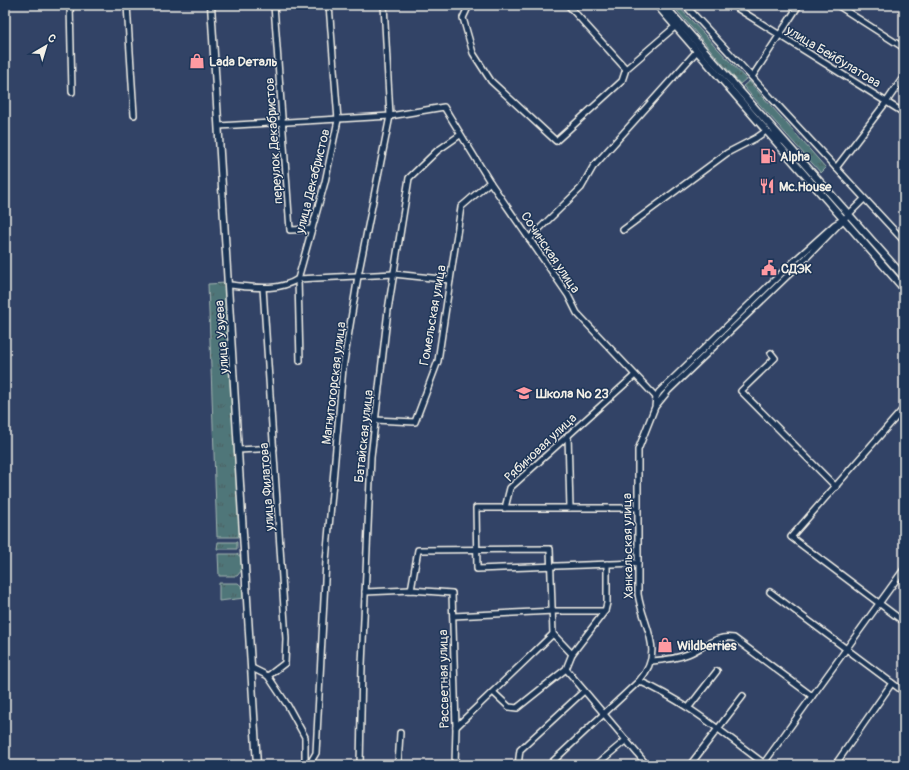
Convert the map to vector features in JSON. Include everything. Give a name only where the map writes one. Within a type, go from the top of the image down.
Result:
[{"type":"main road","name":"улица Узуева","points":[[211,5],[257,765]]},
{"type":"main road","points":[[657,5],[678,25],[788,145],[904,289]]},
{"type":"main road","points":[[664,5],[697,51],[766,131],[904,277]]},
{"type":"street","points":[[70,5],[72,92]]},
{"type":"street","points":[[127,5],[134,115]]},
{"type":"street","name":"переулок Декабристов","points":[[274,5],[290,230],[312,229]]},
{"type":"street","name":"улица Декабристов","points":[[300,361],[298,279],[325,182],[338,120],[329,5]]},
{"type":"street","name":"Магнитогорская улица","points":[[309,765],[316,752],[326,561],[333,472],[344,368],[358,276],[390,116],[384,5]]},
{"type":"street","points":[[469,5],[463,18],[476,58],[491,81],[556,141],[622,81],[626,69],[678,25]]},
{"type":"street","points":[[568,5],[626,69]]},
{"type":"street","points":[[685,5],[904,241]]},
{"type":"street","name":"улица Бейбулатова","points":[[732,5],[888,101],[904,113]]},
{"type":"street","points":[[752,77],[799,5]]},
{"type":"street","points":[[837,5],[904,48]]},
{"type":"street","points":[[529,239],[580,188],[593,168],[697,51]]},
{"type":"street","points":[[836,168],[888,101],[904,76]]},
{"type":"street","name":"Сочинская улица","points":[[390,116],[444,107],[490,182],[568,295],[577,313],[656,397]]},
{"type":"street","points":[[219,126],[390,116]]},
{"type":"street","points":[[623,230],[727,153],[766,131],[788,145]]},
{"type":"street","name":"Батайская улица","points":[[360,765],[371,457],[394,274],[409,178],[437,151],[460,135]]},
{"type":"street","name":"Гомельская улица","points":[[375,420],[415,422],[438,361],[461,207],[490,182]]},
{"type":"street","points":[[656,397],[793,262],[864,199]]},
{"type":"street","name":"Ханкальская улица","points":[[652,661],[653,648],[640,606],[638,594],[637,508],[638,450],[655,407],[668,390],[846,216]]},
{"type":"street","points":[[229,286],[263,288],[288,285],[298,279],[394,274],[450,280]]},
{"type":"street","name":"улица Филатова","points":[[263,288],[286,639],[285,663],[268,676]]},
{"type":"street","points":[[771,353],[775,358],[741,391],[836,487]]},
{"type":"street","name":"Рябиновая улица","points":[[505,508],[510,488],[635,375]]},
{"type":"street","name":"Ханкальская улица","points":[[655,407],[656,397]]},
{"type":"street","points":[[904,408],[791,538],[904,622]]},
{"type":"street","points":[[568,434],[570,508]]},
{"type":"street","points":[[239,450],[274,448]]},
{"type":"street","points":[[637,508],[476,508],[476,551],[477,570],[638,563]]},
{"type":"street","points":[[365,592],[411,590],[418,550],[476,551],[550,549],[554,611],[553,634],[456,727]]},
{"type":"street","points":[[494,692],[509,707],[517,708],[566,669],[572,654],[605,611],[607,603],[607,564]]},
{"type":"street","points":[[639,681],[666,693],[689,707],[765,764],[904,568]]},
{"type":"street","name":"Рассветная улица","points":[[411,590],[452,593],[456,727],[455,765]]},
{"type":"street","points":[[770,592],[904,692]]},
{"type":"street","points":[[453,616],[554,611],[605,611]]},
{"type":"street","points":[[553,634],[572,654]]},
{"type":"street","points":[[549,765],[604,712],[639,681],[648,670],[652,661],[682,656],[714,639],[726,637],[734,638],[812,696]]},
{"type":"street","points":[[252,668],[268,676],[288,706],[305,737],[305,765]]},
{"type":"street","points":[[566,669],[584,692],[604,712],[647,765]]},
{"type":"street","points":[[689,707],[717,671]]},
{"type":"street","points":[[835,765],[892,683]]},
{"type":"street","points":[[518,765],[520,750],[584,692]]},
{"type":"street","points":[[690,765],[717,727],[743,696]]},
{"type":"street","points":[[398,765],[400,733]]},
{"type":"street","points":[[596,765],[626,740]]},
{"type":"green space","points":[[672,5],[677,5],[746,79],[740,84]]},
{"type":"green space","points":[[749,81],[826,168],[821,173],[743,86]]},
{"type":"green space","points":[[226,283],[242,530],[238,537],[217,537],[208,284]]},
{"type":"green space","points":[[218,542],[237,542],[237,549],[217,549]]},
{"type":"green space","points":[[218,554],[237,554],[241,557],[242,570],[237,576],[219,576]]},
{"type":"green space","points":[[219,583],[238,583],[245,589],[245,598],[219,601]]},
{"type":"place","name":"Lada Dеталь","points":[[197,61]]},
{"type":"place","name":"Alpha","points":[[768,156]]},
{"type":"place","name":"Mc.House","points":[[767,186]]},
{"type":"place","name":"СДЭК","points":[[769,268]]},
{"type":"place","name":"Школа № 23","points":[[524,393]]},
{"type":"place","name":"Wildberries","points":[[665,645]]}]
